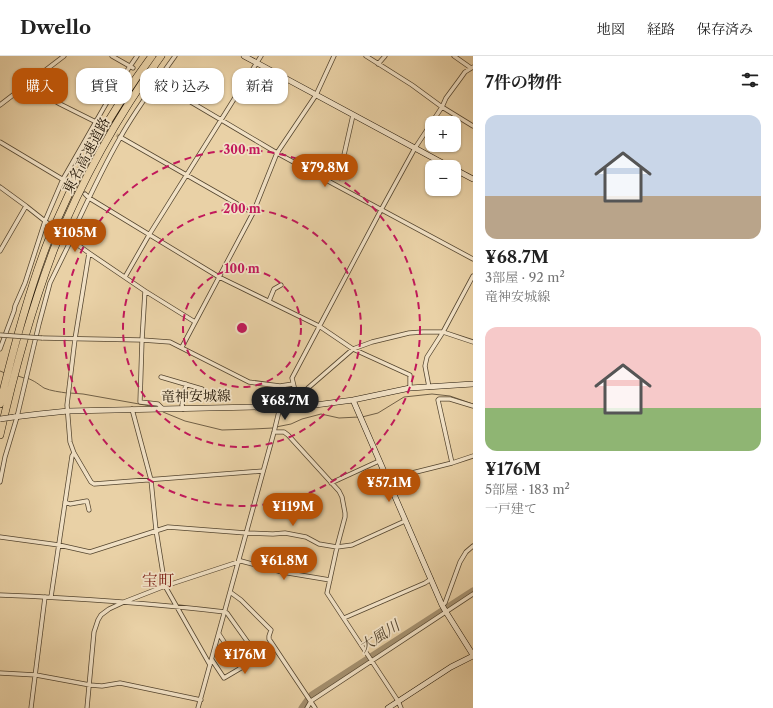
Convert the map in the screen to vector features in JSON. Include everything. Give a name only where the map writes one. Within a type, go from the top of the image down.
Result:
[{"type":"highway","name":"東名高速道路","points":[[0,404],[17,336],[47,244],[86,162],[129,89],[152,56]]},
{"type":"highway","name":"東名高速道路","points":[[0,435],[28,325],[63,228],[93,166],[111,134],[161,56]]},
{"type":"street","points":[[48,68],[64,56]]},
{"type":"street","points":[[112,56],[132,67]]},
{"type":"street","points":[[0,349],[15,306],[25,283],[45,221],[63,179],[132,67],[137,56]]},
{"type":"street","points":[[167,68],[175,56]]},
{"type":"street","points":[[244,56],[437,160]]},
{"type":"street","points":[[125,277],[149,235],[261,56]]},
{"type":"street","points":[[182,347],[253,213],[277,153],[316,95],[334,56]]},
{"type":"street","points":[[366,56],[412,84],[442,107],[473,126]]},
{"type":"street","points":[[378,64],[385,56]]},
{"type":"street","points":[[299,407],[292,378],[415,148],[442,107],[446,98],[465,72],[472,68],[454,56]]},
{"type":"street","points":[[0,105],[12,96]]},
{"type":"street","points":[[60,104],[97,122]]},
{"type":"street","points":[[0,482],[5,457],[50,283],[69,238],[120,137],[142,104]]},
{"type":"street","points":[[195,104],[277,153],[473,259]]},
{"type":"street","points":[[328,181],[344,155],[354,115]]},
{"type":"street","points":[[120,137],[253,213]]},
{"type":"street","points":[[0,142],[67,182]]},
{"type":"street","points":[[461,173],[473,179]]},
{"type":"street","points":[[0,187],[50,225]]},
{"type":"street","points":[[84,194],[219,277],[319,326],[353,349],[410,376],[410,388]]},
{"type":"street","points":[[0,251],[26,206]]},
{"type":"street","points":[[69,238],[145,291],[195,322]]},
{"type":"street","points":[[89,253],[75,339],[67,405],[70,442],[74,453],[91,482],[94,484],[263,471]]},
{"type":"street","points":[[429,387],[425,366],[427,357],[443,332],[473,276]]},
{"type":"street","points":[[269,301],[274,289],[281,285]]},
{"type":"street","points":[[145,291],[140,402],[158,404],[164,409]]},
{"type":"street","points":[[308,406],[308,388],[353,349],[372,342],[409,333],[423,332],[443,332],[473,342]]},
{"type":"street","points":[[0,336],[170,342],[249,382],[280,386],[293,384]]},
{"type":"street","points":[[161,377],[202,389]]},
{"type":"street","points":[[183,409],[182,406],[186,384]]},
{"type":"street","name":"竜神安城線","points":[[0,419],[68,411],[299,407],[353,400],[410,388],[473,384]]},
{"type":"street","points":[[452,463],[438,400],[450,399],[473,406]]},
{"type":"street","points":[[353,400],[442,605],[473,655],[451,667],[388,708]]},
{"type":"street","points":[[198,708],[280,407]]},
{"type":"street","points":[[132,409],[151,480],[156,530],[165,586],[210,665]]},
{"type":"street","points":[[274,432],[284,432],[288,435],[341,493],[345,513],[327,593],[398,701],[401,708]]},
{"type":"street","points":[[51,597],[72,456],[74,453]]},
{"type":"street","points":[[388,479],[452,463],[473,456]]},
{"type":"street","points":[[331,482],[379,461]]},
{"type":"street","points":[[65,502],[70,504],[87,502],[89,510]]},
{"type":"street","points":[[0,537],[59,545],[90,552],[156,530],[174,527],[246,533],[285,533],[306,537],[319,544],[337,547],[352,545],[405,521]]},
{"type":"street","points":[[442,605],[445,603],[460,562],[466,552],[473,546]]},
{"type":"street","points":[[88,708],[94,632],[98,620],[105,612],[124,602],[165,586],[239,561],[282,572],[330,580]]},
{"type":"street","points":[[344,618],[431,579]]},
{"type":"street","points":[[230,592],[241,600],[271,630],[269,639],[315,708]]},
{"type":"street","points":[[307,708],[311,701],[473,594]]},
{"type":"street","points":[[0,595],[177,606],[225,612],[259,658]]},
{"type":"street","points":[[32,708],[45,597]]},
{"type":"street","points":[[212,660],[224,678],[241,668],[218,634]]},
{"type":"street","points":[[0,673],[36,675],[90,685],[102,686],[120,683],[201,700]]},
{"type":"waterway","points":[[0,371],[5,373]]},
{"type":"waterway","points":[[18,376],[24,378]]},
{"type":"waterway","points":[[27,378],[44,388],[67,393]]},
{"type":"waterway","points":[[70,393],[156,407]]},
{"type":"waterway","points":[[362,417],[378,413],[404,397],[432,394],[450,396],[473,404]]},
{"type":"waterway","points":[[163,412],[185,421],[222,430],[273,428]]},
{"type":"waterway","points":[[276,427],[291,424],[302,419],[321,414],[339,418],[359,417]]},
{"type":"waterway","name":"大風川","points":[[302,708],[312,695],[473,591]]},
{"type":"tunnel","points":[[98,123],[120,137]]},
{"type":"tunnel","points":[[67,182],[85,194]]},
{"type":"district","name":"宝町","points":[[158,580]]}]
